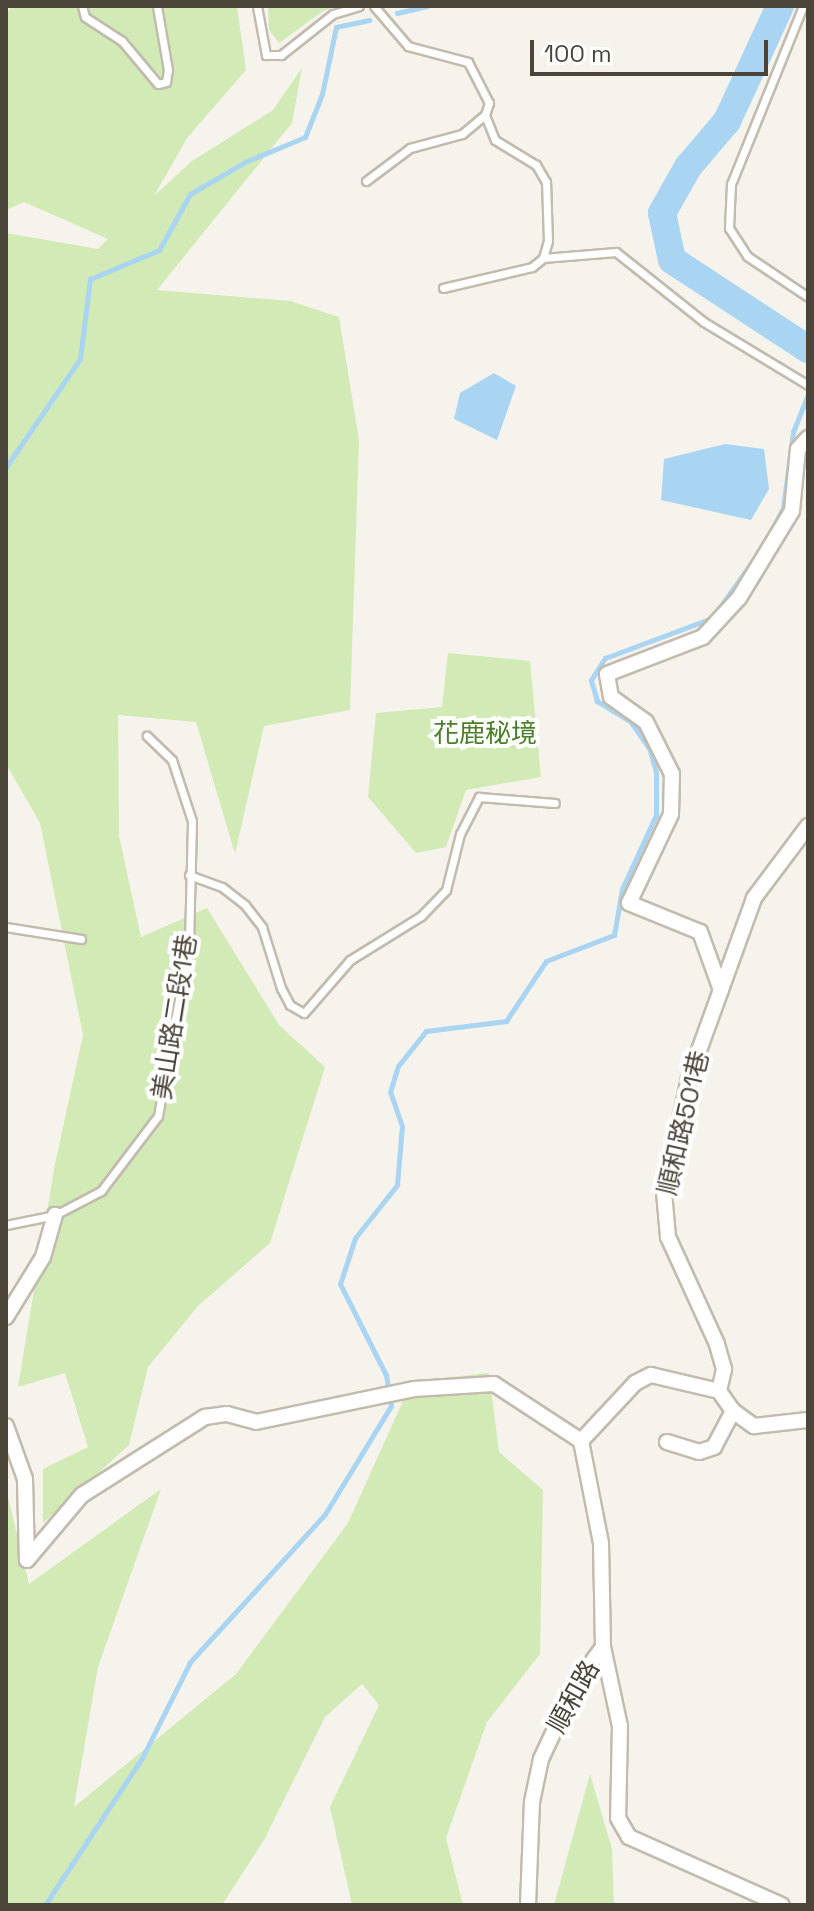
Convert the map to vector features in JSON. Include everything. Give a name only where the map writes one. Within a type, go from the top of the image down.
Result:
[{"type":"street","points":[[721,990],[700,932],[629,903],[671,814],[672,774],[646,722],[611,697],[607,674],[703,637],[739,598],[792,511],[798,449],[808,438]]},
{"type":"street","name":"順和路501巷","points":[[719,1391],[724,1369],[717,1344],[668,1237],[664,1192],[689,1078],[754,898],[808,826]]},
{"type":"street","points":[[6,1317],[43,1257],[55,1215]]},
{"type":"street","points":[[6,1426],[25,1479],[27,1560],[82,1495],[205,1417],[227,1414],[256,1422],[414,1389],[494,1384],[581,1441],[624,1393],[651,1375],[719,1391],[733,1411],[754,1426],[808,1420]]},
{"type":"street","points":[[667,1442],[699,1452],[714,1447],[733,1411]]},
{"type":"street","name":"順和路","points":[[528,1905],[532,1802],[541,1759],[576,1684],[603,1647],[601,1543],[581,1441]]},
{"type":"street","points":[[603,1647],[620,1726],[618,1818],[629,1837],[782,1905]]},
{"type":"lane","points":[[82,6],[85,17],[122,41],[158,84],[166,82],[168,70],[157,6]]},
{"type":"lane","points":[[257,6],[266,55],[281,55],[333,14],[359,6]]},
{"type":"lane","points":[[374,6],[408,46],[468,62],[486,89],[485,115],[495,140],[536,165],[546,182],[548,241],[543,258]]},
{"type":"lane","points":[[803,6],[731,184],[729,228],[747,256],[808,297]]},
{"type":"lane","points":[[366,181],[410,148],[462,134],[485,115]]},
{"type":"lane","points":[[443,288],[511,273],[543,258],[616,252],[704,322],[808,385]]},
{"type":"lane","name":"美山路二段1巷","points":[[6,1225],[55,1215],[101,1191],[158,1116],[189,944],[192,821],[172,760],[147,736]]},
{"type":"lane","points":[[189,875],[222,887],[245,905],[262,927],[290,1005],[304,1013],[350,960],[421,916],[446,890],[460,834],[479,797],[555,803]]},
{"type":"lane","points":[[6,927],[81,939]]},
{"type":"green space","points":[[11,6],[237,6],[246,70],[187,138],[154,196],[192,161],[273,110],[302,68],[292,123],[157,290],[290,301],[339,317],[359,440],[350,710],[264,726],[235,854],[196,722],[118,715],[119,836],[141,937],[207,908],[279,1025],[325,1067],[270,1243],[198,1306],[148,1367],[129,1445],[43,1523],[43,1469],[88,1447],[65,1373],[18,1387],[55,1164],[83,1035],[40,823],[6,764],[6,233],[98,249],[108,239],[24,202],[6,210],[6,16]]},
{"type":"green space","points":[[268,6],[339,6],[323,11],[279,43],[269,30]]},
{"type":"green space","name":"花鹿秘境","points":[[448,653],[530,661],[541,777],[466,790],[446,847],[416,853],[368,797],[376,713],[442,707]]},
{"type":"green space","points":[[489,1373],[499,1452],[543,1490],[540,1654],[487,1722],[446,1838],[463,1905],[352,1905],[330,1807],[379,1705],[362,1684],[325,1717],[264,1840],[222,1905],[6,1905],[6,1489],[29,1584],[161,1489],[98,1667],[74,1807],[236,1674],[348,1523],[412,1381]]},
{"type":"green space","points":[[590,1774],[612,1849],[614,1905],[554,1905]]},
{"type":"water","points":[[494,373],[516,386],[497,440],[454,419],[460,393]]},
{"type":"water","points":[[725,444],[764,449],[769,489],[751,520],[661,500],[664,459]]},
{"type":"waterway","points":[[397,13],[427,6]]},
{"type":"waterway","points":[[780,6],[727,121],[688,167],[662,213],[672,260],[808,349]]},
{"type":"waterway","points":[[6,467],[80,359],[90,279],[159,250],[190,194],[245,162],[305,137],[322,94],[336,27],[369,20]]},
{"type":"waterway","points":[[767,539],[783,508],[793,432],[808,394]]},
{"type":"waterway","points":[[45,1905],[142,1758],[190,1662],[325,1514],[391,1406],[386,1375],[340,1284],[355,1238],[397,1185],[402,1126],[390,1092],[398,1066],[426,1031],[506,1021],[546,961],[614,935],[622,889],[656,815],[656,772],[649,748],[630,721],[597,701],[591,680],[605,658],[712,618],[760,551]]}]
